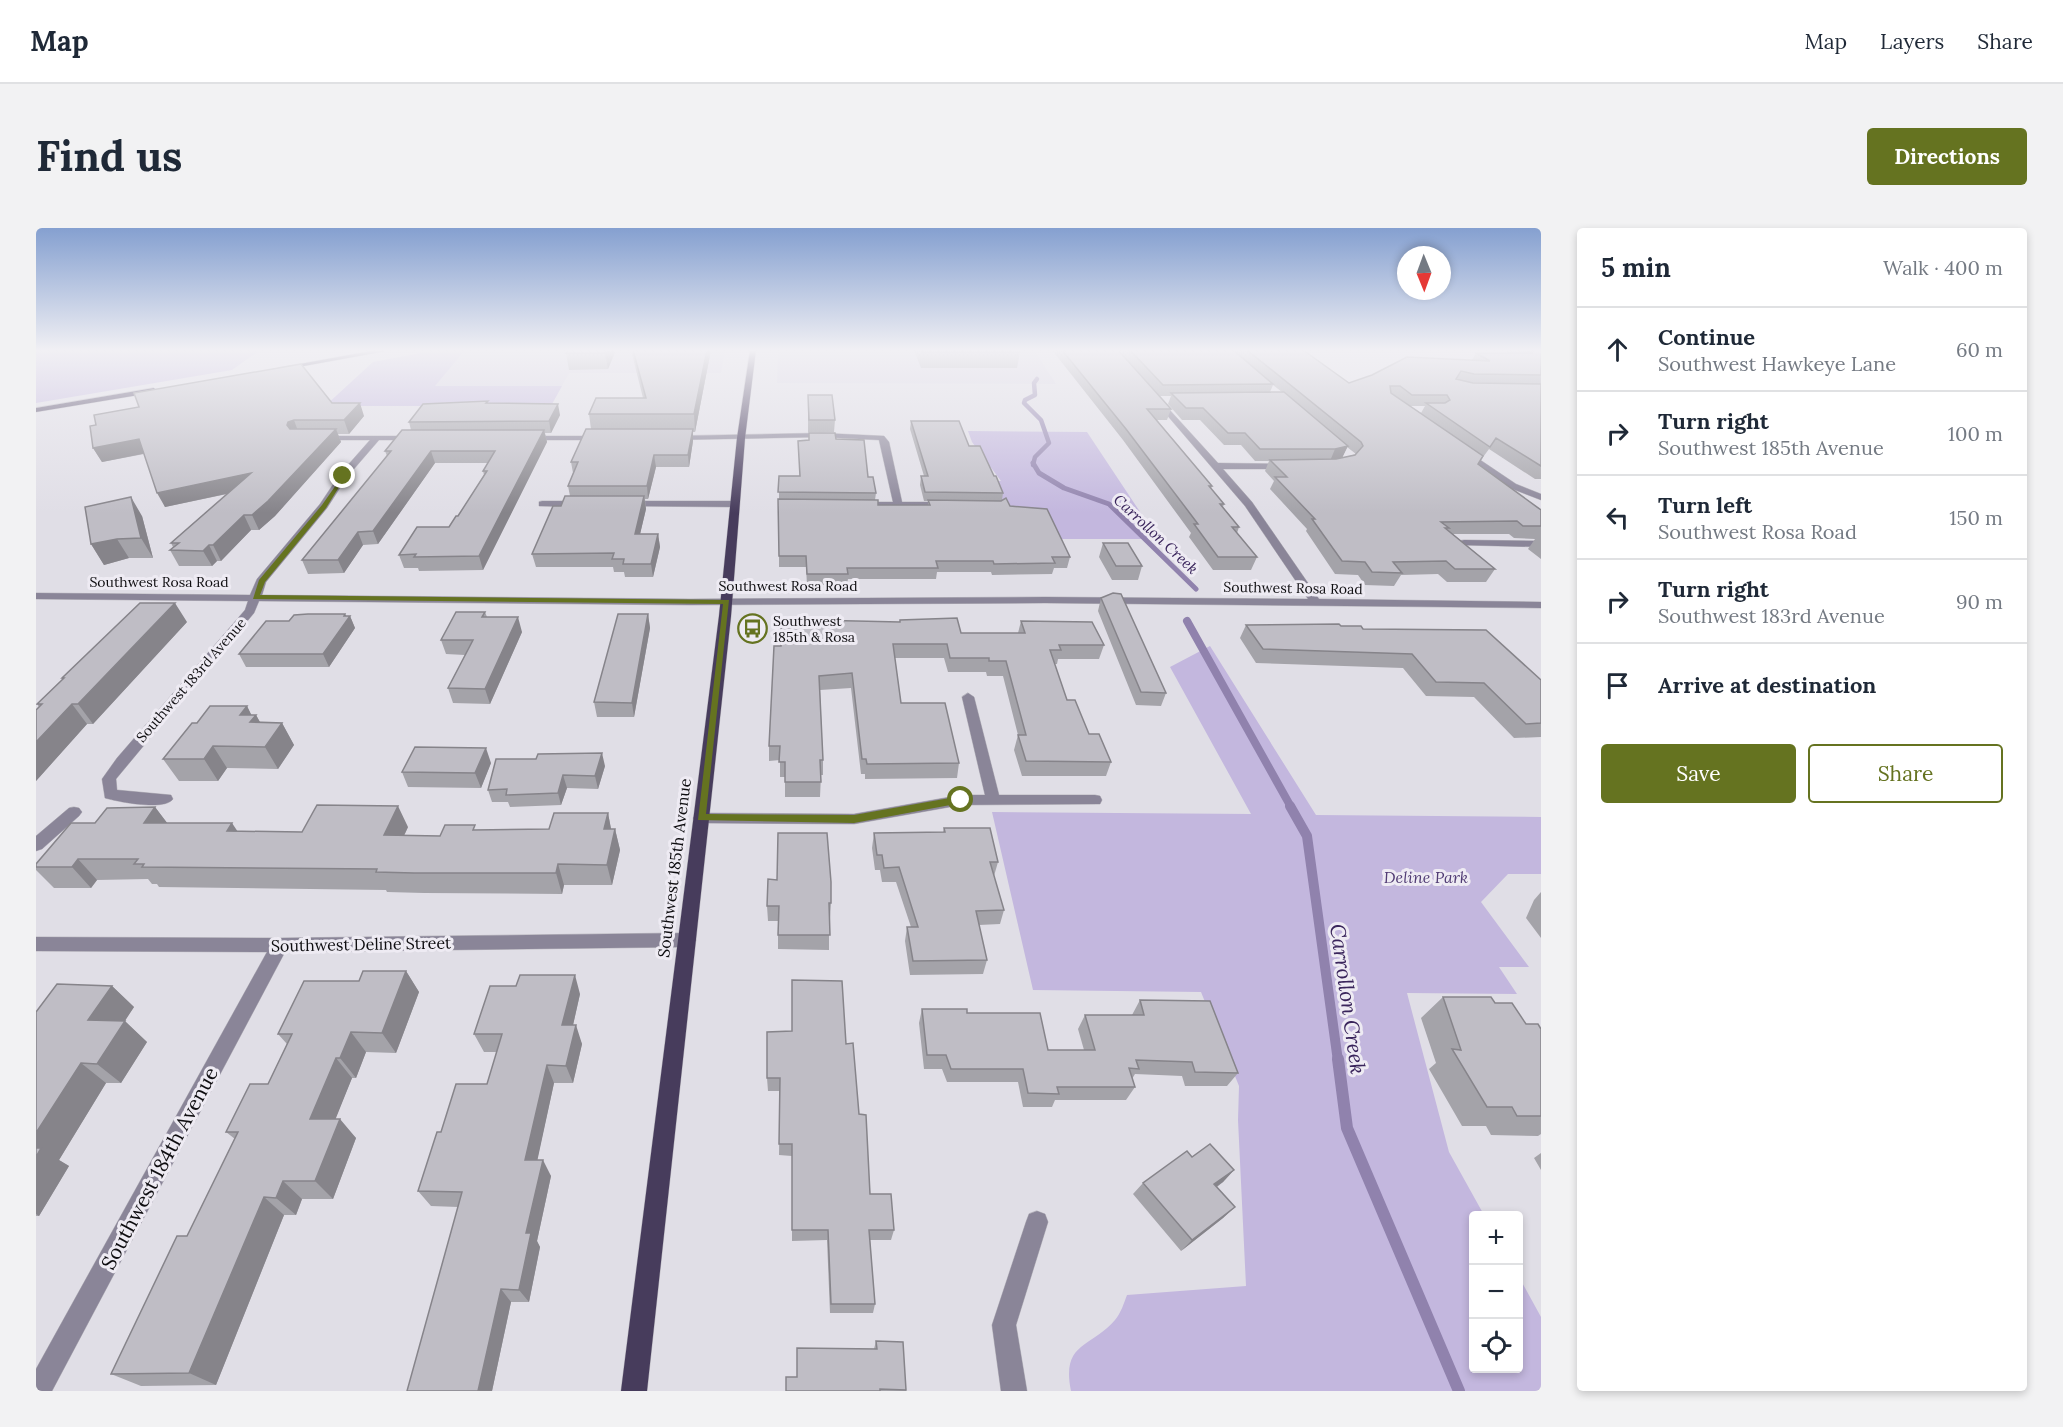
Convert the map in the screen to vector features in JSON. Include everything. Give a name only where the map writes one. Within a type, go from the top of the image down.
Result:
[{"type":"main road","points":[[36,410],[70,404]]},
{"type":"main road","name":"Southwest 185th Avenue","points":[[634,1391],[726,602],[746,404]]},
{"type":"street","points":[[1162,404],[1249,504],[1317,603]]},
{"type":"street","points":[[658,438],[821,435],[881,438],[885,442],[898,505]]},
{"type":"street","points":[[310,438],[424,438]]},
{"type":"street","name":"Southwest 183rd Avenue","points":[[165,799],[128,798],[110,794],[109,779],[250,611],[261,581],[324,506],[343,476],[377,438]]},
{"type":"street","points":[[518,438],[611,438]]},
{"type":"street","points":[[1459,448],[1513,486],[1541,496]]},
{"type":"street","points":[[1216,466],[1296,466]]},
{"type":"street","points":[[542,504],[587,504]]},
{"type":"street","points":[[610,504],[734,504]]},
{"type":"street","points":[[843,505],[954,505]]},
{"type":"street","points":[[1464,543],[1541,544]]},
{"type":"street","name":"Southwest Rosa Road","points":[[36,596],[726,602],[1024,600],[1541,605]]},
{"type":"street","points":[[968,697],[993,800]]},
{"type":"street","points":[[701,818],[854,819],[961,800],[1095,800]]},
{"type":"street","points":[[36,845],[74,812]]},
{"type":"street","name":"Southwest Deline Street","points":[[36,944],[280,945],[687,940]]},
{"type":"street","name":"Southwest 184th Avenue","points":[[38,1391],[280,945]]},
{"type":"street","points":[[1014,1391],[1004,1325],[1037,1222]]},
{"type":"green space","points":[[327,404],[552,404],[551,406],[325,406]]},
{"type":"green space","points":[[968,431],[1087,432],[1158,539],[1054,539],[1006,509],[995,481],[1001,481],[972,442]]},
{"type":"green space","name":"Deline Park","points":[[1210,646],[1316,815],[1541,817],[1541,874],[1508,874],[1481,902],[1529,967],[1499,967],[1517,994],[1407,993],[1449,1152],[1482,1211],[1469,1211],[1469,1373],[1523,1373],[1523,1284],[1541,1317],[1541,1391],[1071,1391],[1069,1375],[1070,1363],[1074,1354],[1115,1320],[1127,1295],[1246,1286],[1238,1120],[1239,1086],[1201,992],[1033,990],[992,812],[1251,814],[1170,667]]},
{"type":"building","points":[[138,404],[359,404],[344,420],[288,422],[290,429],[336,429],[268,501],[252,515],[244,515],[213,545],[209,545],[203,551],[170,550],[179,543],[171,543],[251,473],[157,493],[139,439],[93,448],[90,426],[96,425],[94,415],[139,407]]},
{"type":"building","points":[[423,404],[558,404],[549,421],[409,422]]},
{"type":"building","points":[[593,404],[696,404],[694,414],[589,414]]},
{"type":"building","points":[[808,404],[833,404],[835,420],[809,420]]},
{"type":"building","points":[[1106,404],[1167,404],[1171,409],[1147,409],[1212,486],[1209,486],[1224,504],[1220,504],[1239,527],[1232,527],[1257,557],[1218,557],[1194,524],[1198,524]]},
{"type":"building","points":[[1182,404],[1299,404],[1348,446],[1335,449],[1260,449],[1245,433],[1228,433],[1203,408],[1186,408]]},
{"type":"building","points":[[1314,404],[1407,404],[1483,456],[1478,464],[1541,510],[1541,526],[1523,526],[1517,521],[1441,522],[1449,528],[1445,528],[1495,569],[1455,569],[1446,561],[1393,562],[1402,573],[1372,572],[1365,562],[1342,561],[1312,519],[1315,519],[1275,477],[1287,477],[1270,460],[1336,459],[1355,455],[1363,446]]},
{"type":"building","points":[[1428,404],[1541,404],[1541,466],[1496,438],[1490,447]]},
{"type":"building","points":[[911,421],[959,421],[969,446],[980,446],[1003,493],[925,492],[921,476],[928,476]]},
{"type":"building","points":[[586,429],[693,429],[688,455],[654,455],[647,486],[568,486],[578,462],[571,462]]},
{"type":"building","points":[[402,430],[544,430],[479,556],[414,557],[416,554],[399,555],[417,527],[449,527],[487,471],[483,471],[495,451],[431,451],[373,531],[358,532],[338,560],[302,560],[391,451],[385,451]]},
{"type":"building","points":[[809,433],[835,433],[836,439],[864,440],[868,477],[873,477],[876,493],[778,492],[779,476],[800,476],[798,441],[809,440]]},
{"type":"building","points":[[565,496],[644,496],[635,534],[658,534],[651,564],[623,564],[624,559],[612,559],[614,553],[532,554],[553,506],[561,506]]},
{"type":"building","points":[[131,497],[141,538],[117,539],[91,544],[85,507]]},
{"type":"building","points":[[1006,498],[1010,506],[1047,509],[1070,557],[1052,557],[1055,563],[994,564],[993,561],[936,561],[938,568],[847,568],[848,574],[807,574],[806,556],[779,556],[778,499],[878,500],[878,505],[930,505],[928,500],[1001,501]]},
{"type":"building","points":[[1103,543],[1128,543],[1142,566],[1116,566]]},
{"type":"building","points":[[1113,593],[1121,594],[1166,693],[1141,692],[1101,598]]},
{"type":"building","points":[[140,603],[175,603],[78,704],[72,704],[36,742],[36,710],[42,704],[37,704]]},
{"type":"building","points":[[456,612],[485,612],[482,617],[518,617],[485,689],[448,688],[473,640],[441,640]]},
{"type":"building","points":[[618,614],[648,614],[632,703],[594,702]]},
{"type":"building","points":[[294,615],[350,616],[323,654],[239,654],[266,621],[289,621]]},
{"type":"building","points":[[957,618],[961,633],[1025,633],[1021,621],[1092,622],[1104,645],[1059,645],[1061,650],[1050,650],[1067,700],[1075,700],[1089,734],[1099,734],[1111,762],[1026,761],[1018,735],[1026,735],[1006,661],[989,661],[989,658],[950,658],[947,644],[893,644],[901,703],[945,703],[959,763],[867,764],[866,759],[862,759],[852,673],[819,676],[823,760],[820,760],[821,782],[785,782],[785,762],[779,762],[780,746],[769,746],[774,646],[781,646],[781,625],[801,625],[801,621],[812,620],[900,622],[900,620]]},
{"type":"building","points":[[1339,624],[1341,626],[1361,626],[1363,629],[1486,630],[1541,680],[1541,723],[1526,724],[1484,683],[1436,682],[1412,654],[1263,649],[1246,625]]},
{"type":"building","points":[[210,706],[247,706],[240,715],[256,715],[250,722],[282,723],[265,747],[213,746],[204,759],[163,759],[192,723],[197,723]]},
{"type":"building","points":[[415,747],[486,748],[475,773],[402,772]]},
{"type":"building","points":[[602,753],[595,776],[563,775],[558,793],[506,795],[507,789],[488,790],[496,759],[536,759],[538,754]]},
{"type":"building","points":[[317,805],[398,806],[384,835],[440,836],[445,825],[475,825],[473,830],[549,829],[554,813],[608,813],[604,829],[615,829],[607,865],[558,864],[556,873],[414,873],[376,872],[377,869],[142,867],[144,864],[134,864],[138,859],[78,859],[72,867],[36,867],[36,864],[71,823],[95,823],[107,808],[155,807],[144,823],[232,823],[227,831],[302,832]]},
{"type":"building","points":[[944,828],[990,828],[998,862],[990,862],[1004,910],[976,911],[987,960],[913,961],[907,927],[918,927],[899,867],[884,868],[882,855],[877,855],[874,833],[945,832]]},
{"type":"building","points":[[778,833],[827,833],[831,882],[830,935],[778,935],[779,906],[767,906],[768,879],[777,880]]},
{"type":"building","points":[[363,971],[406,971],[382,1033],[351,1032],[340,1058],[336,1058],[310,1119],[340,1119],[315,1181],[283,1181],[276,1198],[264,1197],[189,1373],[111,1374],[177,1236],[187,1236],[238,1132],[226,1132],[250,1084],[268,1084],[292,1034],[278,1034],[304,981],[359,981]]},
{"type":"building","points":[[520,975],[575,975],[562,1025],[576,1025],[566,1066],[547,1065],[525,1160],[543,1160],[526,1233],[531,1233],[519,1290],[501,1289],[478,1391],[407,1391],[462,1192],[418,1191],[437,1132],[441,1132],[456,1084],[487,1084],[502,1034],[474,1034],[490,986],[516,986]]},
{"type":"building","points":[[792,980],[842,981],[846,1044],[853,1043],[859,1114],[866,1115],[870,1194],[891,1194],[894,1230],[869,1230],[875,1304],[831,1304],[828,1230],[792,1230],[792,1144],[779,1144],[780,1078],[767,1078],[767,1032],[792,1031]]},
{"type":"building","points":[[57,984],[112,986],[88,1020],[125,1021],[97,1064],[81,1063],[36,1133],[36,1012]]},
{"type":"building","points":[[1443,997],[1491,997],[1495,1003],[1512,1003],[1526,1024],[1538,1024],[1541,1029],[1541,1116],[1517,1116],[1512,1107],[1487,1107],[1452,1049],[1461,1050]]},
{"type":"building","points":[[1140,1000],[1210,1001],[1238,1073],[1195,1072],[1192,1062],[1136,1060],[1139,1069],[1129,1068],[1135,1087],[1057,1087],[1059,1094],[1028,1093],[1023,1069],[951,1069],[946,1055],[927,1055],[922,1009],[967,1009],[967,1013],[1040,1013],[1048,1050],[1095,1050],[1085,1015],[1144,1015]]},
{"type":"building","points":[[1210,1144],[1234,1170],[1214,1184],[1235,1207],[1192,1240],[1143,1183],[1187,1151],[1192,1157]]},
{"type":"building","points":[[876,1341],[903,1342],[906,1390],[786,1391],[786,1377],[797,1377],[797,1348],[877,1349]]},
{"type":"waterway","name":"Carrollon Creek","points":[[1025,404],[1041,420],[1049,443],[1035,457],[1033,464]]},
{"type":"waterway","name":"Carrollon Creek","points":[[1033,464],[1039,473],[1064,488],[1109,504],[1196,589]]},
{"type":"waterway","name":"Carrollon Creek","points":[[1187,621],[1291,807]]},
{"type":"waterway","name":"Carrollon Creek","points":[[1290,806],[1307,836],[1338,1061]]},
{"type":"waterway","name":"Carrollon Creek","points":[[1338,1059],[1347,1128],[1459,1391]]},
{"type":"place","name":"Southwest 185th & Rosa","points":[[752,629]]},
{"type":"route","points":[[343,476],[328,501],[261,581],[255,597],[726,602],[701,818],[854,819],[961,800]]}]
